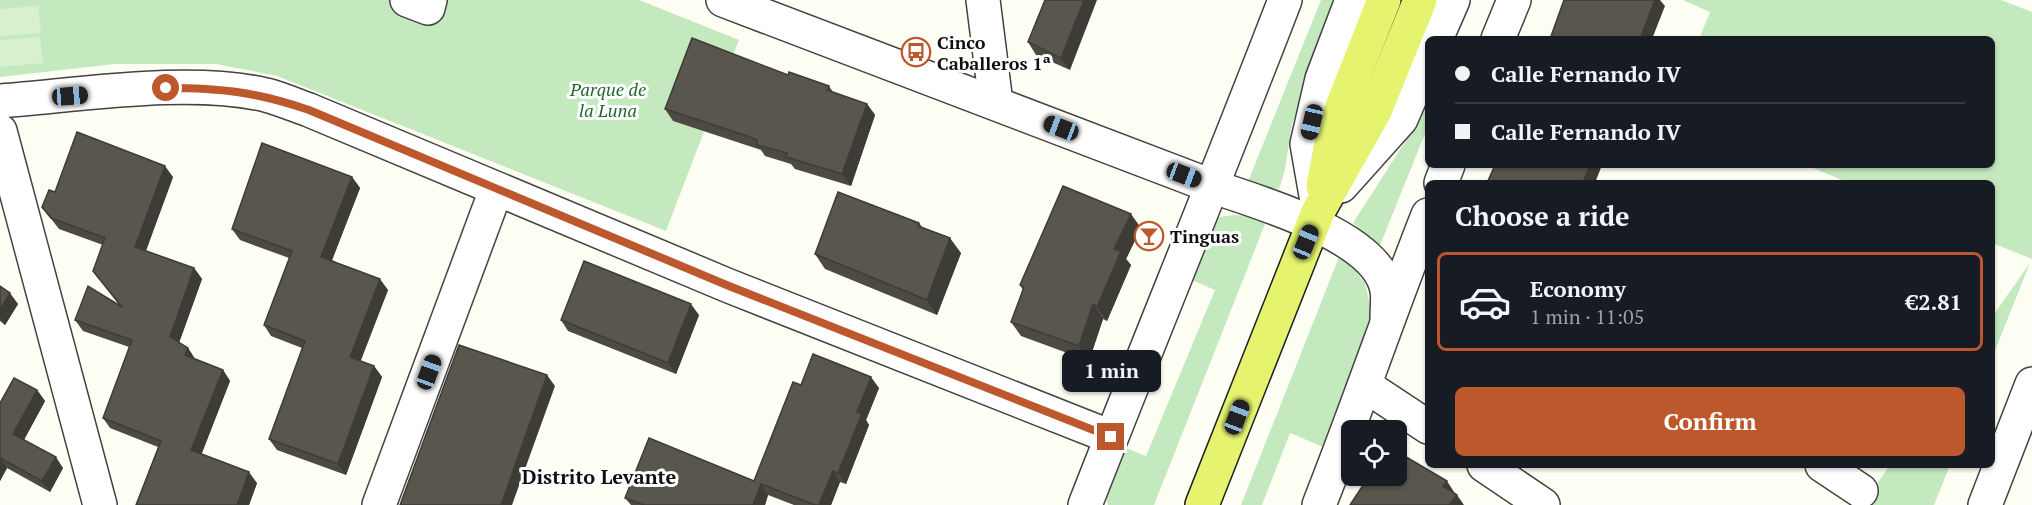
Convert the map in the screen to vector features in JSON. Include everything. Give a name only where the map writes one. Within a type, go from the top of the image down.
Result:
[{"type":"main road","points":[[1316,218],[1334,127],[1384,0]]},
{"type":"main road","points":[[1202,505],[1316,218],[1375,111],[1420,0]]},
{"type":"street","points":[[407,0],[428,8],[430,0]]},
{"type":"street","points":[[723,0],[1214,187],[1316,218],[1370,258],[1386,285],[1384,325]]},
{"type":"street","points":[[983,0],[996,103]]},
{"type":"street","points":[[1089,502],[1111,437],[1179,265],[1214,187],[1285,0]]},
{"type":"street","points":[[1316,218],[1307,144],[1322,79],[1352,0]]},
{"type":"street","points":[[1437,36],[1453,0]]},
{"type":"street","points":[[1499,36],[1514,0]]},
{"type":"street","points":[[1316,218],[1401,118],[1425,63]]},
{"type":"street","points":[[0,101],[166,88],[212,88],[266,95],[309,110],[496,190],[1111,437]]},
{"type":"street","points":[[0,131],[100,505]]},
{"type":"street","points":[[379,505],[496,190]]},
{"type":"street","points":[[1319,505],[1366,386],[1384,325],[1425,222]]},
{"type":"street","points":[[1985,505],[2032,384]]},
{"type":"street","points":[[1366,386],[1425,425]]},
{"type":"street","points":[[1488,468],[1543,505]]},
{"type":"street","points":[[1826,468],[1861,491]]},
{"type":"green space","name":"Parque de la Luna","points":[[0,0],[639,0],[739,40],[666,231],[277,76],[216,64],[115,64],[0,77]]},
{"type":"green space","points":[[1321,0],[1340,0],[1292,124],[1285,170],[1279,189],[1247,184]]},
{"type":"green space","points":[[1683,0],[2001,0],[2032,12],[2032,259],[1995,244],[1995,180],[1842,180],[1813,168],[1995,168],[1995,36],[1700,36],[1710,12]]},
{"type":"green space","points":[[38,6],[41,33],[0,36],[0,9]]},
{"type":"green space","points":[[40,37],[43,63],[0,67],[0,40]]},
{"type":"green space","points":[[1425,98],[1425,133],[1379,248],[1353,223],[1405,142]]},
{"type":"green space","points":[[1234,215],[1263,217],[1265,224],[1154,505],[1108,505],[1103,489],[1121,446],[1146,456],[1215,290],[1187,278],[1213,223],[1220,217]]},
{"type":"green space","points":[[1341,252],[1365,283],[1373,318],[1323,447],[1290,433],[1262,505],[1241,505]]},
{"type":"green space","points":[[2030,263],[1995,350],[1995,313]]},
{"type":"green space","points":[[1888,468],[1949,468],[1934,505],[1862,505]]},
{"type":"building","points":[[1045,0],[1084,0],[1061,58],[1028,42]]},
{"type":"building","points":[[1564,0],[1655,0],[1641,36],[1551,36]]},
{"type":"building","points":[[692,38],[788,75],[789,72],[829,86],[827,90],[867,104],[842,174],[786,157],[787,153],[757,145],[757,140],[747,136],[665,109]]},
{"type":"building","points":[[77,132],[165,166],[135,247],[194,268],[170,337],[188,348],[185,355],[223,370],[191,450],[249,472],[237,505],[136,505],[161,441],[103,418],[132,340],[75,320],[88,286],[122,307],[93,271],[105,238],[51,218],[42,207],[49,190],[55,192]]},
{"type":"building","points":[[262,143],[352,177],[321,257],[380,279],[350,357],[374,366],[338,464],[269,439],[305,341],[264,325],[292,251],[232,229]]},
{"type":"building","points":[[1494,168],[1589,168],[1584,180],[1488,180]]},
{"type":"building","points":[[1063,186],[1131,214],[1114,249],[1121,251],[1097,307],[1093,304],[1079,346],[1011,322],[1024,287],[1020,285]]},
{"type":"building","points":[[838,192],[919,223],[918,226],[950,238],[927,300],[815,254]]},
{"type":"building","points":[[584,261],[691,304],[668,363],[561,320]]},
{"type":"building","points":[[0,286],[10,293],[0,310]]},
{"type":"building","points":[[459,345],[547,375],[501,505],[400,505]]},
{"type":"building","points":[[813,354],[871,377],[857,412],[862,414],[838,473],[833,471],[819,505],[761,484],[753,505],[644,505],[625,498],[649,438],[754,481],[793,382],[801,385]]},
{"type":"building","points":[[14,378],[37,390],[13,434],[56,457],[42,481],[0,458],[0,403]]},
{"type":"building","points":[[1407,457],[1447,481],[1443,486],[1457,495],[1449,505],[1350,505],[1362,486],[1407,486]]},
{"type":"place","name":"Cinco Caballeros 1ª","points":[[916,52]]},
{"type":"place","name":"Tinguas","points":[[1149,236]]},
{"type":"district","name":"Distrito Levante","points":[[599,476]]},
{"type":"route","points":[[166,88],[212,88],[266,95],[309,110],[729,286],[1111,437]]}]
